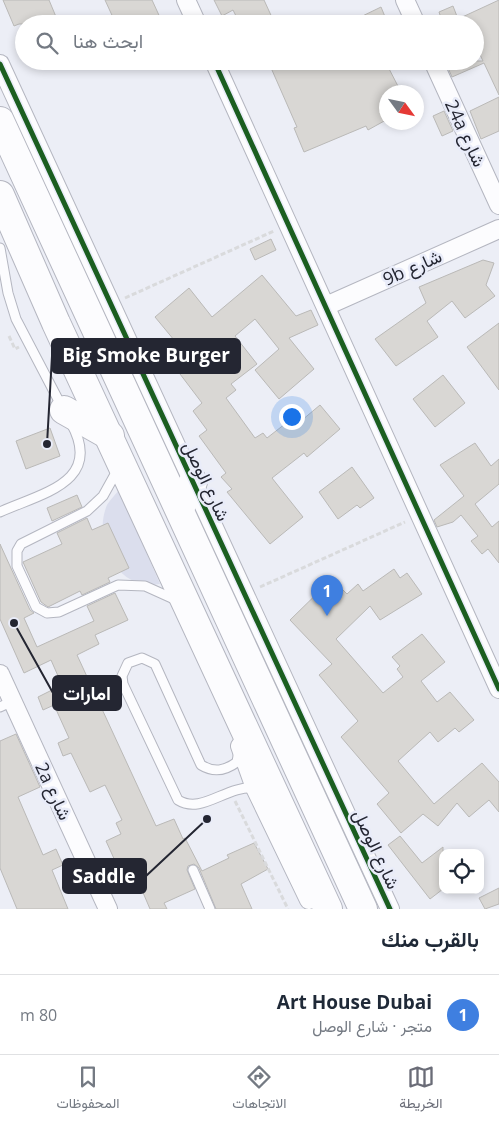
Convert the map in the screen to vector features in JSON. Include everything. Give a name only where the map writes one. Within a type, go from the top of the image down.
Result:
[{"type":"main road","name":"شارع الوصل","points":[[0,121],[7,147],[180,508],[363,909]]},
{"type":"main road","points":[[0,196],[56,323],[328,909]]},
{"type":"main road","points":[[64,410],[110,436]]},
{"type":"main road","points":[[180,508],[193,482]]},
{"type":"street","points":[[186,0],[193,15]]},
{"type":"street","points":[[405,0],[412,15]]},
{"type":"street","name":"شارع الوصل","points":[[0,64],[390,909]]},
{"type":"street","points":[[218,70],[499,688]]},
{"type":"street","name":"24a شارع","points":[[437,70],[499,205]]},
{"type":"street","name":"9b شارع","points":[[326,306],[499,229]]},
{"type":"street","name":"2a شارع","points":[[0,674],[6,704],[108,909]]},
{"type":"street","points":[[230,697],[239,745],[255,788],[313,909]]},
{"type":"lane","points":[[0,248],[8,293],[16,320],[80,438],[82,449],[77,470],[60,485],[1,510]]},
{"type":"lane","points":[[122,463],[103,496],[92,508],[21,544],[15,558],[36,607],[47,614],[59,612],[124,584],[145,586],[158,590],[190,609]]},
{"type":"lane","points":[[239,745],[237,762],[229,768],[207,769],[197,759],[155,664],[149,659],[134,659],[124,669],[123,684],[178,800],[185,804],[196,805],[238,788],[255,788]]},
{"type":"lane","points":[[193,870],[210,909]]},
{"type":"path","points":[[111,304],[289,225]]},
{"type":"path","points":[[243,594],[421,515]]},
{"type":"shaded area","points":[[119,490],[160,584],[145,584],[131,580],[120,572],[112,561],[103,533],[103,519],[107,505]]},
{"type":"building","points":[[3,0],[49,0],[55,15],[15,15],[14,26]]},
{"type":"building","points":[[105,0],[152,0],[159,15],[112,15]]},
{"type":"building","points":[[214,0],[264,0],[271,15],[236,15],[233,10],[222,15]]},
{"type":"building","points":[[499,0],[499,95],[484,63],[484,15],[467,15]]},
{"type":"building","points":[[453,6],[456,15],[440,15],[439,12]]},
{"type":"building","points":[[381,7],[384,15],[365,15]]},
{"type":"building","points":[[272,70],[390,70],[397,85],[379,85],[379,124],[368,130],[366,126],[304,152],[294,128],[297,127]]},
{"type":"building","points":[[449,70],[468,70],[452,77]]},
{"type":"building","points":[[499,97],[499,131],[481,139],[470,111]]},
{"type":"building","points":[[444,111],[453,131],[442,136],[433,116]]},
{"type":"building","points":[[271,239],[276,250],[255,260],[250,249]]},
{"type":"building","points":[[483,260],[494,263],[486,285],[495,296],[465,318],[452,301],[427,321],[438,337],[396,366],[375,339],[426,303],[419,287]]},
{"type":"building","points":[[262,275],[296,316],[311,310],[318,325],[289,338],[314,369],[279,399],[255,370],[279,349],[255,319],[235,336],[257,364],[231,384],[236,390],[226,398],[255,438],[263,433],[267,438],[290,420],[295,426],[320,405],[340,429],[307,457],[304,453],[272,478],[303,517],[270,544],[227,492],[232,489],[221,477],[226,473],[199,436],[207,430],[193,411],[202,403],[180,374],[191,366],[176,348],[179,346],[155,317],[189,288],[212,317]]},
{"type":"building","points":[[499,323],[499,390],[467,347]]},
{"type":"building","points":[[443,375],[465,403],[435,427],[413,399]]},
{"type":"building","points":[[50,428],[60,456],[26,469],[16,441]]},
{"type":"building","points":[[475,443],[491,466],[499,459],[499,484],[475,504],[492,527],[499,521],[499,563],[488,549],[482,554],[471,541],[478,536],[461,515],[453,522],[437,527],[434,520],[464,496],[440,465]]},
{"type":"building","points":[[352,467],[374,498],[360,508],[357,505],[338,519],[319,492]]},
{"type":"building","points":[[77,495],[82,507],[52,521],[47,508]]},
{"type":"building","points":[[87,518],[92,530],[108,523],[129,568],[108,578],[110,582],[82,595],[80,591],[48,607],[41,602],[23,562],[62,544],[57,533]]},
{"type":"building","points":[[0,544],[30,610],[34,613],[24,618],[37,647],[94,621],[87,606],[115,593],[128,620],[95,635],[99,644],[77,655],[156,826],[174,819],[183,839],[185,838],[202,871],[229,858],[227,855],[254,843],[268,869],[241,884],[252,909],[216,909],[199,868],[194,864],[188,866],[187,870],[195,889],[164,903],[167,909],[150,909],[133,869],[121,874],[106,841],[121,834],[116,823],[122,820],[105,785],[90,792],[71,753],[63,756],[58,743],[69,738],[54,705],[43,710],[38,697],[62,685],[51,660],[24,673],[0,619]]},
{"type":"building","points":[[394,569],[400,578],[407,573],[422,594],[380,620],[370,606],[336,639],[383,693],[403,677],[397,669],[400,666],[392,657],[422,634],[445,662],[421,681],[437,702],[450,692],[474,720],[459,732],[455,728],[438,742],[430,732],[398,761],[434,804],[482,763],[499,782],[499,812],[489,800],[469,817],[457,803],[438,826],[423,814],[401,833],[377,804],[389,793],[341,737],[358,721],[319,675],[332,664],[290,620],[332,579],[347,594],[358,584],[363,591]]},
{"type":"building","points":[[16,734],[40,787],[18,797],[43,855],[56,849],[63,865],[52,870],[68,909],[17,909],[0,868],[0,741]]},
{"type":"building","points":[[400,836],[422,863],[439,850],[439,892],[430,899],[388,845]]},
{"type":"building","points":[[499,888],[499,904],[485,909],[479,898]]},
{"type":"cycle path","points":[[0,64],[390,909]]},
{"type":"cycle path","points":[[218,70],[499,689]]},
{"type":"place","name":"Big Smoke Burger","points":[[47,444]]},
{"type":"place","name":"Art House Dubai","points":[[327,616]]},
{"type":"place","name":"امارات","points":[[14,623]]},
{"type":"place","name":"Saddle","points":[[207,819]]}]
